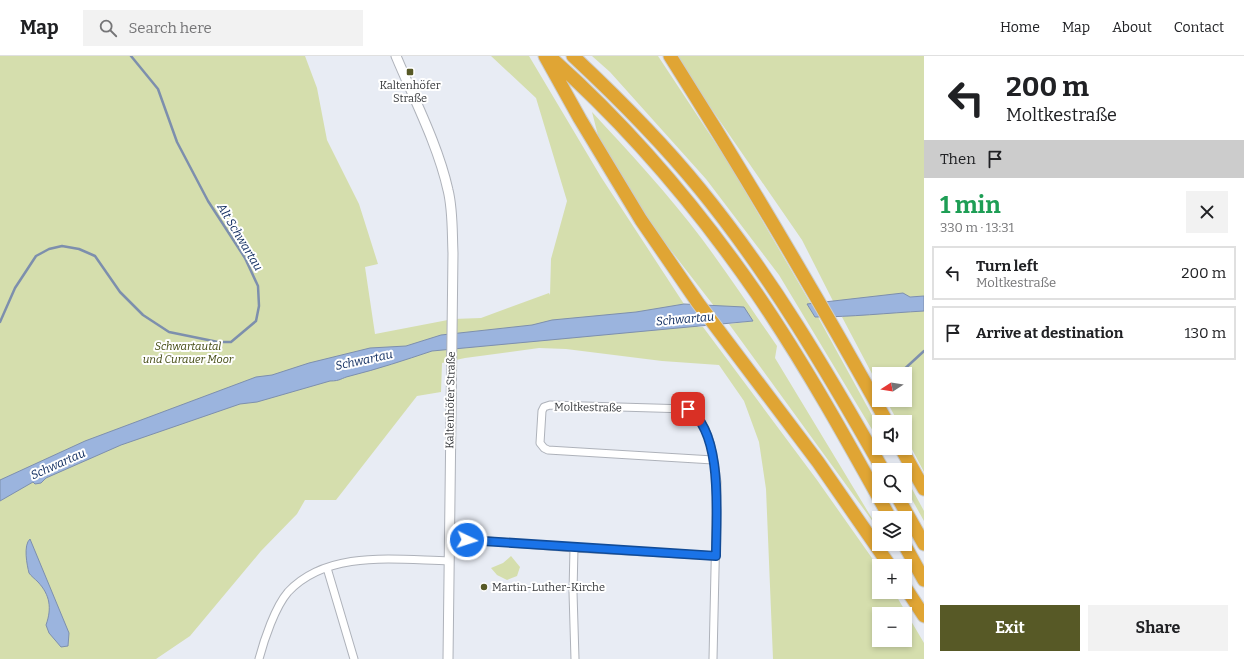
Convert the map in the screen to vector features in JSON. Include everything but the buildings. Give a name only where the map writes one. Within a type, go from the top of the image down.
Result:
[{"type":"highway","points":[[545,56],[580,120],[641,220],[698,302],[818,462],[885,559]]},
{"type":"highway","points":[[549,56],[588,91],[640,145],[687,199],[758,295],[819,393],[886,511]]},
{"type":"highway","points":[[573,56],[651,133],[700,189],[738,238],[801,330],[878,463]]},
{"type":"highway","points":[[670,56],[750,184],[817,296],[883,415]]},
{"type":"highway","points":[[905,455],[924,489]]},
{"type":"highway","points":[[901,503],[924,544]]},
{"type":"highway","points":[[908,551],[924,580]]},
{"type":"highway","points":[[912,598],[924,616]]},
{"type":"street","name":"Kaltenhöfer Straße","points":[[396,56],[441,165],[448,190],[453,254],[448,659]]},
{"type":"street","name":"Moltkestraße","points":[[713,460],[548,450],[540,443],[542,411],[544,407],[550,406],[688,409],[696,414],[701,420],[707,435],[713,460],[717,482],[713,659]]},
{"type":"street","points":[[450,538],[574,548],[716,556]]},
{"type":"street","points":[[574,548],[573,592],[575,659]]},
{"type":"street","points":[[259,659],[269,630],[287,593],[310,574],[348,562],[376,559],[450,561]]},
{"type":"street","points":[[327,568],[354,659]]},
{"type":"green space","name":"Schwartautal und Curauer Moor","points":[[0,56],[305,56],[317,88],[327,140],[359,204],[378,264],[365,267],[375,334],[453,319],[481,318],[549,293],[550,295],[551,259],[567,201],[536,98],[491,56],[529,56],[601,177],[684,304],[675,306],[698,327],[703,327],[817,480],[873,559],[872,599],[898,599],[903,607],[872,607],[872,647],[912,647],[912,623],[924,643],[924,659],[773,659],[766,489],[759,442],[744,401],[719,365],[662,361],[566,349],[539,348],[465,358],[442,363],[441,392],[417,396],[336,500],[305,500],[297,514],[261,551],[190,636],[156,659],[0,659]]},
{"type":"green space","points":[[592,56],[658,56],[728,162],[811,304],[808,304],[815,316],[818,317],[872,415],[872,429],[779,275],[706,179],[610,72]]},
{"type":"green space","points":[[678,56],[924,56],[924,296],[833,301],[802,240],[695,85]]},
{"type":"green space","points":[[592,112],[689,222],[721,265],[777,346],[775,358],[872,520],[729,324],[753,321],[727,307],[714,306],[645,217],[601,147]]},
{"type":"green space","points":[[924,311],[924,472],[912,449],[912,415],[894,415],[890,407],[912,407],[912,367],[872,367],[872,374],[842,317],[858,314]]},
{"type":"green space","points":[[912,489],[924,511],[924,521],[912,500]]},
{"type":"green space","points":[[511,556],[520,567],[517,576],[507,580],[497,575],[491,568],[503,563]]},
{"type":"water","points":[[903,293],[910,297],[924,296],[924,311],[856,316],[815,317],[807,304]]},
{"type":"water","name":"Schwartau","points":[[684,304],[744,307],[753,321],[432,351],[339,380],[330,381],[257,402],[240,404],[121,445],[46,478],[41,483],[35,484],[33,482],[0,501],[0,480],[85,441],[256,377],[272,375],[309,363],[370,348],[406,346],[441,335],[532,325],[552,320],[636,312]]},
{"type":"water","points":[[30,539],[69,633],[68,646],[61,647],[49,633],[46,625],[49,613],[49,602],[42,587],[29,573],[27,565],[26,550]]},
{"type":"waterway","name":"Alt Schwartau","points":[[0,322],[15,288],[36,256],[49,249],[62,246],[79,249],[95,256],[120,292],[143,315],[169,332],[218,342],[231,342],[256,321],[259,306],[258,286],[245,258],[208,201],[177,142],[158,89],[131,56]]},
{"type":"waterway","points":[[907,367],[924,351]]},
{"type":"place","name":"Kaltenhöfer Straße","points":[[410,72]]},
{"type":"place","name":"Martin-Luther-Kirche","points":[[484,587]]},
{"type":"route","points":[[467,540],[716,556],[717,482],[715,469],[707,435],[701,420],[696,414],[688,409]]}]
